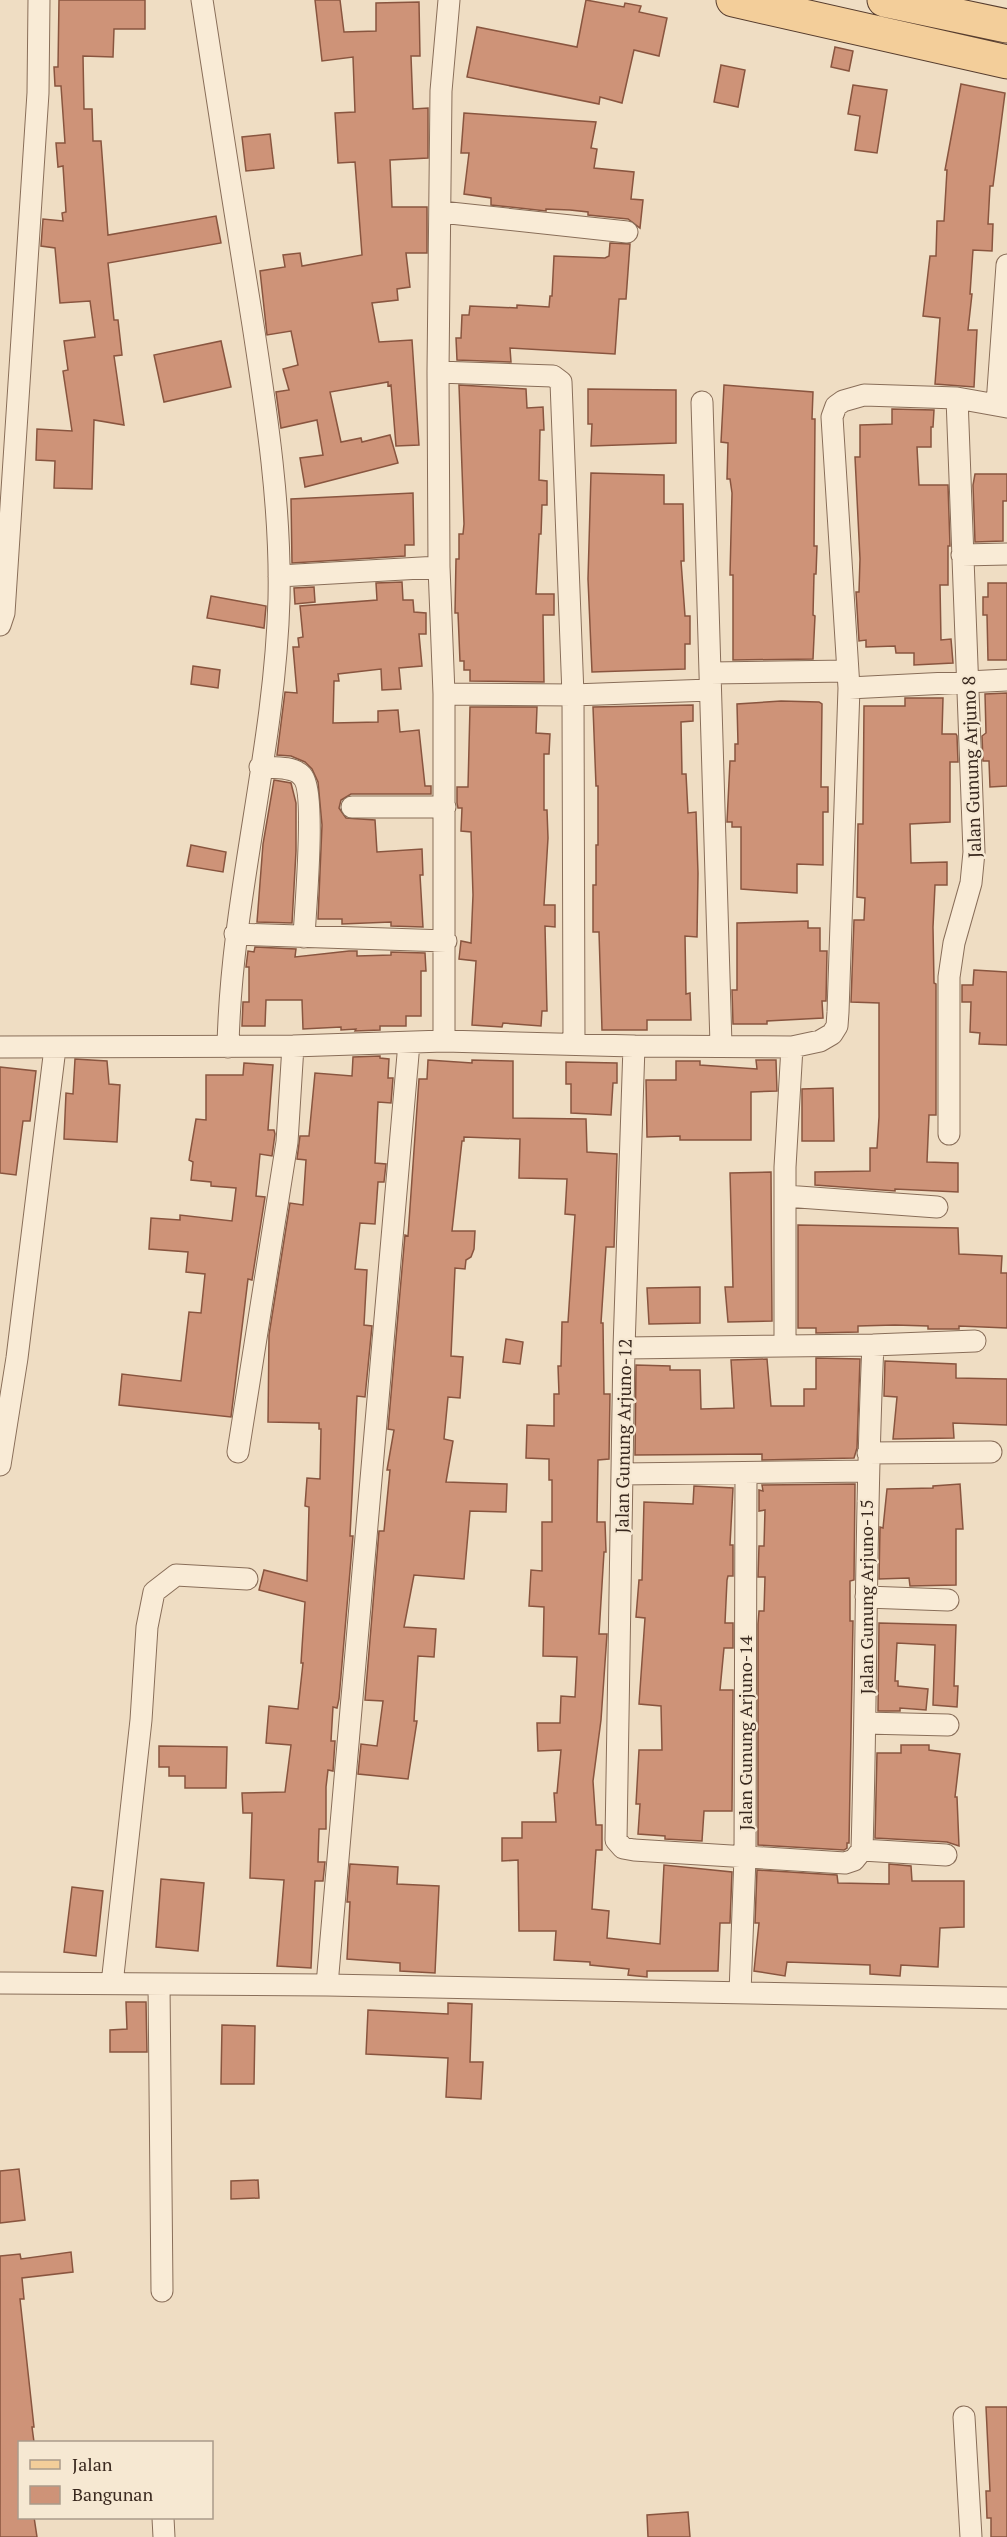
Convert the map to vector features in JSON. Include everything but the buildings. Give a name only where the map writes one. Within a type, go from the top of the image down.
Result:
[{"type":"main road","points":[[884,0],[1007,26]]},
{"type":"main road","points":[[742,1],[1007,62]]},
{"type":"street","points":[[0,624],[4,613],[38,93],[39,0]]},
{"type":"street","points":[[202,0],[263,395],[274,489],[279,576],[276,642],[229,998],[228,1047]]},
{"type":"street","points":[[444,1041],[446,941],[444,694],[439,567],[438,372],[441,91],[449,0]]},
{"type":"street","points":[[441,212],[627,232]]},
{"type":"street","points":[[0,1047],[292,1047],[444,1041],[792,1047],[820,1041],[832,1034],[837,1026],[848,679],[832,417],[836,406],[857,396],[957,398],[1002,406],[1007,265]]},
{"type":"street","points":[[438,372],[553,376],[561,382],[573,695],[574,1043]]},
{"type":"street","name":"Jalan Gunung Arjuno 8","points":[[949,1134],[948,977],[954,943],[974,869],[969,680],[957,398]]},
{"type":"street","points":[[702,402],[721,1045]]},
{"type":"street","points":[[962,555],[1007,554]]},
{"type":"street","points":[[279,576],[439,567]]},
{"type":"street","points":[[444,694],[573,695],[710,682],[848,679],[1007,680]]},
{"type":"street","points":[[260,767],[292,770],[302,775],[308,788],[309,847],[304,937]]},
{"type":"street","points":[[352,807],[445,807]]},
{"type":"street","points":[[236,934],[446,941]]},
{"type":"street","points":[[327,1985],[409,1043]]},
{"type":"street","name":"Jalan Gunung Arjuno-12","points":[[634,1046],[624,1348],[616,1840],[623,1848],[745,1857]]},
{"type":"street","points":[[238,1452],[287,1142],[292,1047]]},
{"type":"street","points":[[785,1345],[785,1196],[792,1047]]},
{"type":"street","points":[[0,1465],[17,1358],[55,1048]]},
{"type":"street","points":[[785,1196],[938,1207]]},
{"type":"street","points":[[624,1348],[873,1345],[975,1341]]},
{"type":"street","name":"Jalan Gunung Arjuno-15","points":[[862,1850],[866,1723],[868,1462],[873,1345]]},
{"type":"street","points":[[622,1474],[746,1473],[991,1452]]},
{"type":"street","name":"Jalan Gunung Arjuno-14","points":[[740,1993],[745,1857],[746,1473]]},
{"type":"street","points":[[112,1984],[141,1720],[147,1627],[154,1592],[176,1575],[247,1579]]},
{"type":"street","points":[[866,1597],[948,1599]]},
{"type":"street","points":[[866,1723],[948,1725]]},
{"type":"street","points":[[745,1857],[844,1863],[854,1860],[862,1850],[946,1855]]},
{"type":"street","points":[[0,1983],[327,1985],[1007,1998]]},
{"type":"street","points":[[159,1984],[162,2291]]},
{"type":"street","points":[[964,2417],[971,2537]]},
{"type":"street","points":[[163,2519],[164,2537]]}]
